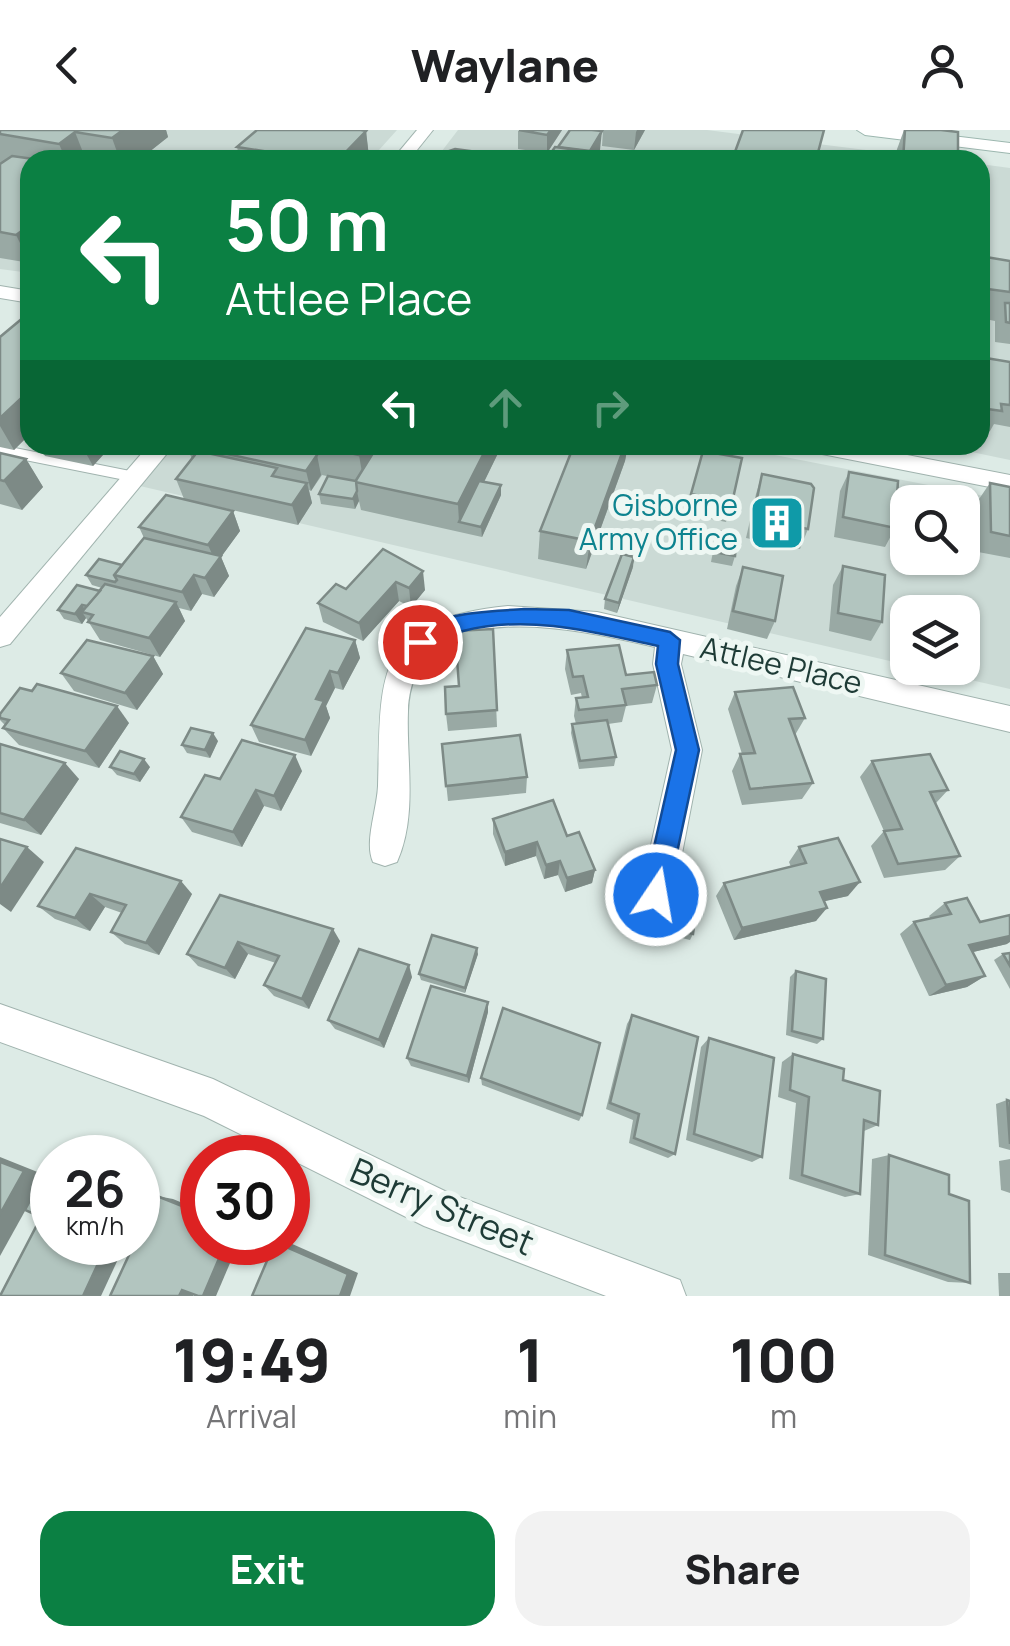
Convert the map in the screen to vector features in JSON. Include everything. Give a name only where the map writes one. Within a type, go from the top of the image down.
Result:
[{"type":"street","points":[[408,150],[425,130]]},
{"type":"street","points":[[865,130],[1010,148]]},
{"type":"street","points":[[0,636],[154,455]]},
{"type":"street","points":[[869,455],[1010,482]]},
{"type":"street","name":"Attlee Place","points":[[385,851],[396,801],[395,689],[402,669],[420,642],[434,632],[468,622],[569,618],[1010,719]]},
{"type":"street","name":"Attlee Place","points":[[656,895],[687,750],[667,664],[670,640]]},
{"type":"street","name":"Berry Street","points":[[0,1023],[212,1100],[439,1211],[664,1296]]},
{"type":"lane","points":[[25,455],[135,477]]},
{"type":"shaded area","points":[[0,130],[397,130],[379,150],[20,150],[20,272],[0,269]]},
{"type":"shaded area","points":[[458,130],[707,130],[866,150],[443,150]]},
{"type":"shaded area","points":[[990,165],[1010,168],[1010,460],[986,455],[990,455]]},
{"type":"shaded area","points":[[166,455],[775,455],[928,485],[890,485],[890,575],[980,575],[980,495],[1010,501],[1010,689],[980,682],[980,595],[890,595],[890,661],[140,486]]},
{"type":"building","points":[[0,130],[123,130],[112,138],[75,132],[59,144],[0,134]]},
{"type":"building","points":[[257,130],[366,131],[348,150],[237,147]]},
{"type":"building","points":[[519,130],[551,130],[547,135]]},
{"type":"building","points":[[570,130],[602,131],[591,150],[558,147]]},
{"type":"building","points":[[743,130],[824,130],[819,150],[736,150]]},
{"type":"building","points":[[905,130],[958,132],[958,150],[904,150]]},
{"type":"building","points":[[12,156],[20,157],[20,232],[16,235],[0,232],[0,164]]},
{"type":"building","points":[[990,258],[1010,261],[1010,292],[990,289]]},
{"type":"building","points":[[1005,303],[1010,303],[1010,323],[1006,322]]},
{"type":"building","points":[[20,320],[20,399],[0,418],[0,337]]},
{"type":"building","points":[[990,359],[1010,362],[1010,405],[1001,404],[1002,411],[990,409]]},
{"type":"building","points":[[0,453],[26,459],[4,481],[0,480]]},
{"type":"building","points":[[195,455],[217,455],[277,468],[272,476],[307,483],[292,505],[176,479]]},
{"type":"building","points":[[232,455],[317,455],[306,471]]},
{"type":"building","points":[[372,455],[483,455],[458,504],[355,482]]},
{"type":"building","points":[[570,455],[621,455],[590,541],[540,531]]},
{"type":"building","points":[[702,455],[742,458],[732,503],[691,494]]},
{"type":"building","points":[[849,472],[898,481],[898,485],[890,485],[890,527],[843,517]]},
{"type":"building","points":[[762,474],[811,484],[814,488],[808,529],[753,518]]},
{"type":"building","points":[[328,476],[356,481],[353,499],[319,494]]},
{"type":"building","points":[[479,481],[501,485],[481,527],[459,522]]},
{"type":"building","points":[[990,483],[1010,487],[1010,536],[991,532]]},
{"type":"building","points":[[166,495],[233,511],[208,545],[139,527]]},
{"type":"building","points":[[717,531],[737,534],[735,556],[714,552]]},
{"type":"building","points":[[144,538],[221,556],[205,578],[194,575],[182,592],[114,575]]},
{"type":"building","points":[[383,549],[423,571],[409,588],[396,582],[359,623],[318,603],[336,584],[346,589]]},
{"type":"building","points":[[622,554],[634,557],[619,603],[605,599]]},
{"type":"building","points":[[99,559],[122,565],[114,575],[115,582],[86,575]]},
{"type":"building","points":[[843,566],[885,575],[882,622],[838,613]]},
{"type":"building","points":[[743,567],[783,576],[775,621],[733,611]]},
{"type":"building","points":[[105,584],[176,602],[149,638],[88,622],[93,615],[82,612]]},
{"type":"building","points":[[77,585],[100,591],[75,614],[58,610]]},
{"type":"building","points":[[306,628],[355,640],[338,673],[330,671],[316,699],[324,701],[305,740],[251,725]]},
{"type":"building","points":[[493,629],[497,710],[446,714],[445,687],[459,686],[455,631]]},
{"type":"building","points":[[87,640],[153,656],[125,693],[61,673]]},
{"type":"building","points":[[619,645],[626,675],[654,672],[657,685],[622,689],[626,705],[579,710],[576,698],[588,697],[583,676],[573,677],[567,650]]},
{"type":"building","points":[[37,684],[117,706],[85,751],[3,728],[9,720],[0,718],[0,714],[20,688],[32,691]]},
{"type":"building","points":[[793,687],[805,718],[789,719],[813,783],[750,789],[740,754],[755,753],[735,692]]},
{"type":"building","points":[[607,720],[616,757],[580,761],[572,724]]},
{"type":"building","points":[[191,728],[213,733],[205,750],[182,745]]},
{"type":"building","points":[[520,735],[527,777],[446,786],[442,744]]},
{"type":"building","points":[[242,740],[295,755],[274,796],[256,790],[233,832],[181,817],[205,775],[220,779]]},
{"type":"building","points":[[0,744],[65,763],[24,820],[0,813]]},
{"type":"building","points":[[120,751],[144,759],[134,774],[110,767]]},
{"type":"building","points":[[930,754],[948,790],[930,792],[960,856],[898,864],[884,831],[902,829],[872,761]]},
{"type":"building","points":[[553,800],[567,836],[579,832],[595,870],[567,878],[560,861],[546,865],[537,842],[505,852],[493,819]]},
{"type":"building","points":[[838,838],[860,882],[820,892],[827,908],[742,928],[724,883],[806,863],[799,847]]},
{"type":"building","points":[[0,839],[27,847],[0,888]]},
{"type":"building","points":[[76,848],[181,881],[146,943],[111,932],[126,905],[90,894],[75,918],[38,906]]},
{"type":"building","points":[[220,895],[333,929],[302,999],[264,985],[279,956],[238,942],[225,968],[187,954]]},
{"type":"building","points":[[967,898],[980,922],[1010,915],[1010,936],[969,945],[985,976],[946,985],[914,922],[951,914],[945,903]]},
{"type":"building","points":[[639,899],[696,911],[693,934],[636,920]]},
{"type":"building","points":[[432,935],[477,948],[465,988],[419,974]]},
{"type":"building","points":[[359,949],[409,965],[379,1040],[328,1020]]},
{"type":"building","points":[[796,971],[826,979],[823,1039],[792,1031]]},
{"type":"building","points":[[431,986],[488,1002],[467,1076],[407,1058]]},
{"type":"building","points":[[503,1008],[600,1043],[582,1115],[481,1078]]},
{"type":"building","points":[[632,1015],[698,1037],[675,1154],[634,1138],[639,1114],[610,1103]]},
{"type":"building","points":[[709,1038],[774,1058],[762,1157],[694,1134]]},
{"type":"building","points":[[793,1054],[844,1069],[843,1080],[880,1091],[878,1125],[864,1120],[860,1194],[802,1175],[809,1097],[790,1090]]},
{"type":"building","points":[[1007,1100],[1010,1101],[1010,1144]]},
{"type":"building","points":[[889,1155],[949,1175],[949,1194],[969,1201],[970,1283],[885,1255]]},
{"type":"building","points":[[0,1162],[24,1171],[0,1214]]},
{"type":"building","points":[[160,1197],[180,1205],[180,1265],[216,1265],[203,1296],[182,1290],[179,1296],[110,1296],[124,1265],[160,1265]]},
{"type":"building","points":[[30,1238],[30,1265],[97,1265],[83,1296],[0,1296]]},
{"type":"building","points":[[310,1257],[348,1274],[340,1296],[252,1296],[265,1265],[310,1265]]},
{"type":"place","name":"Gisborne Army Office","points":[[777,523]]},
{"type":"route","points":[[420,642],[434,632],[468,622],[524,617],[569,618],[670,640],[667,664],[687,750],[656,895]]}]
